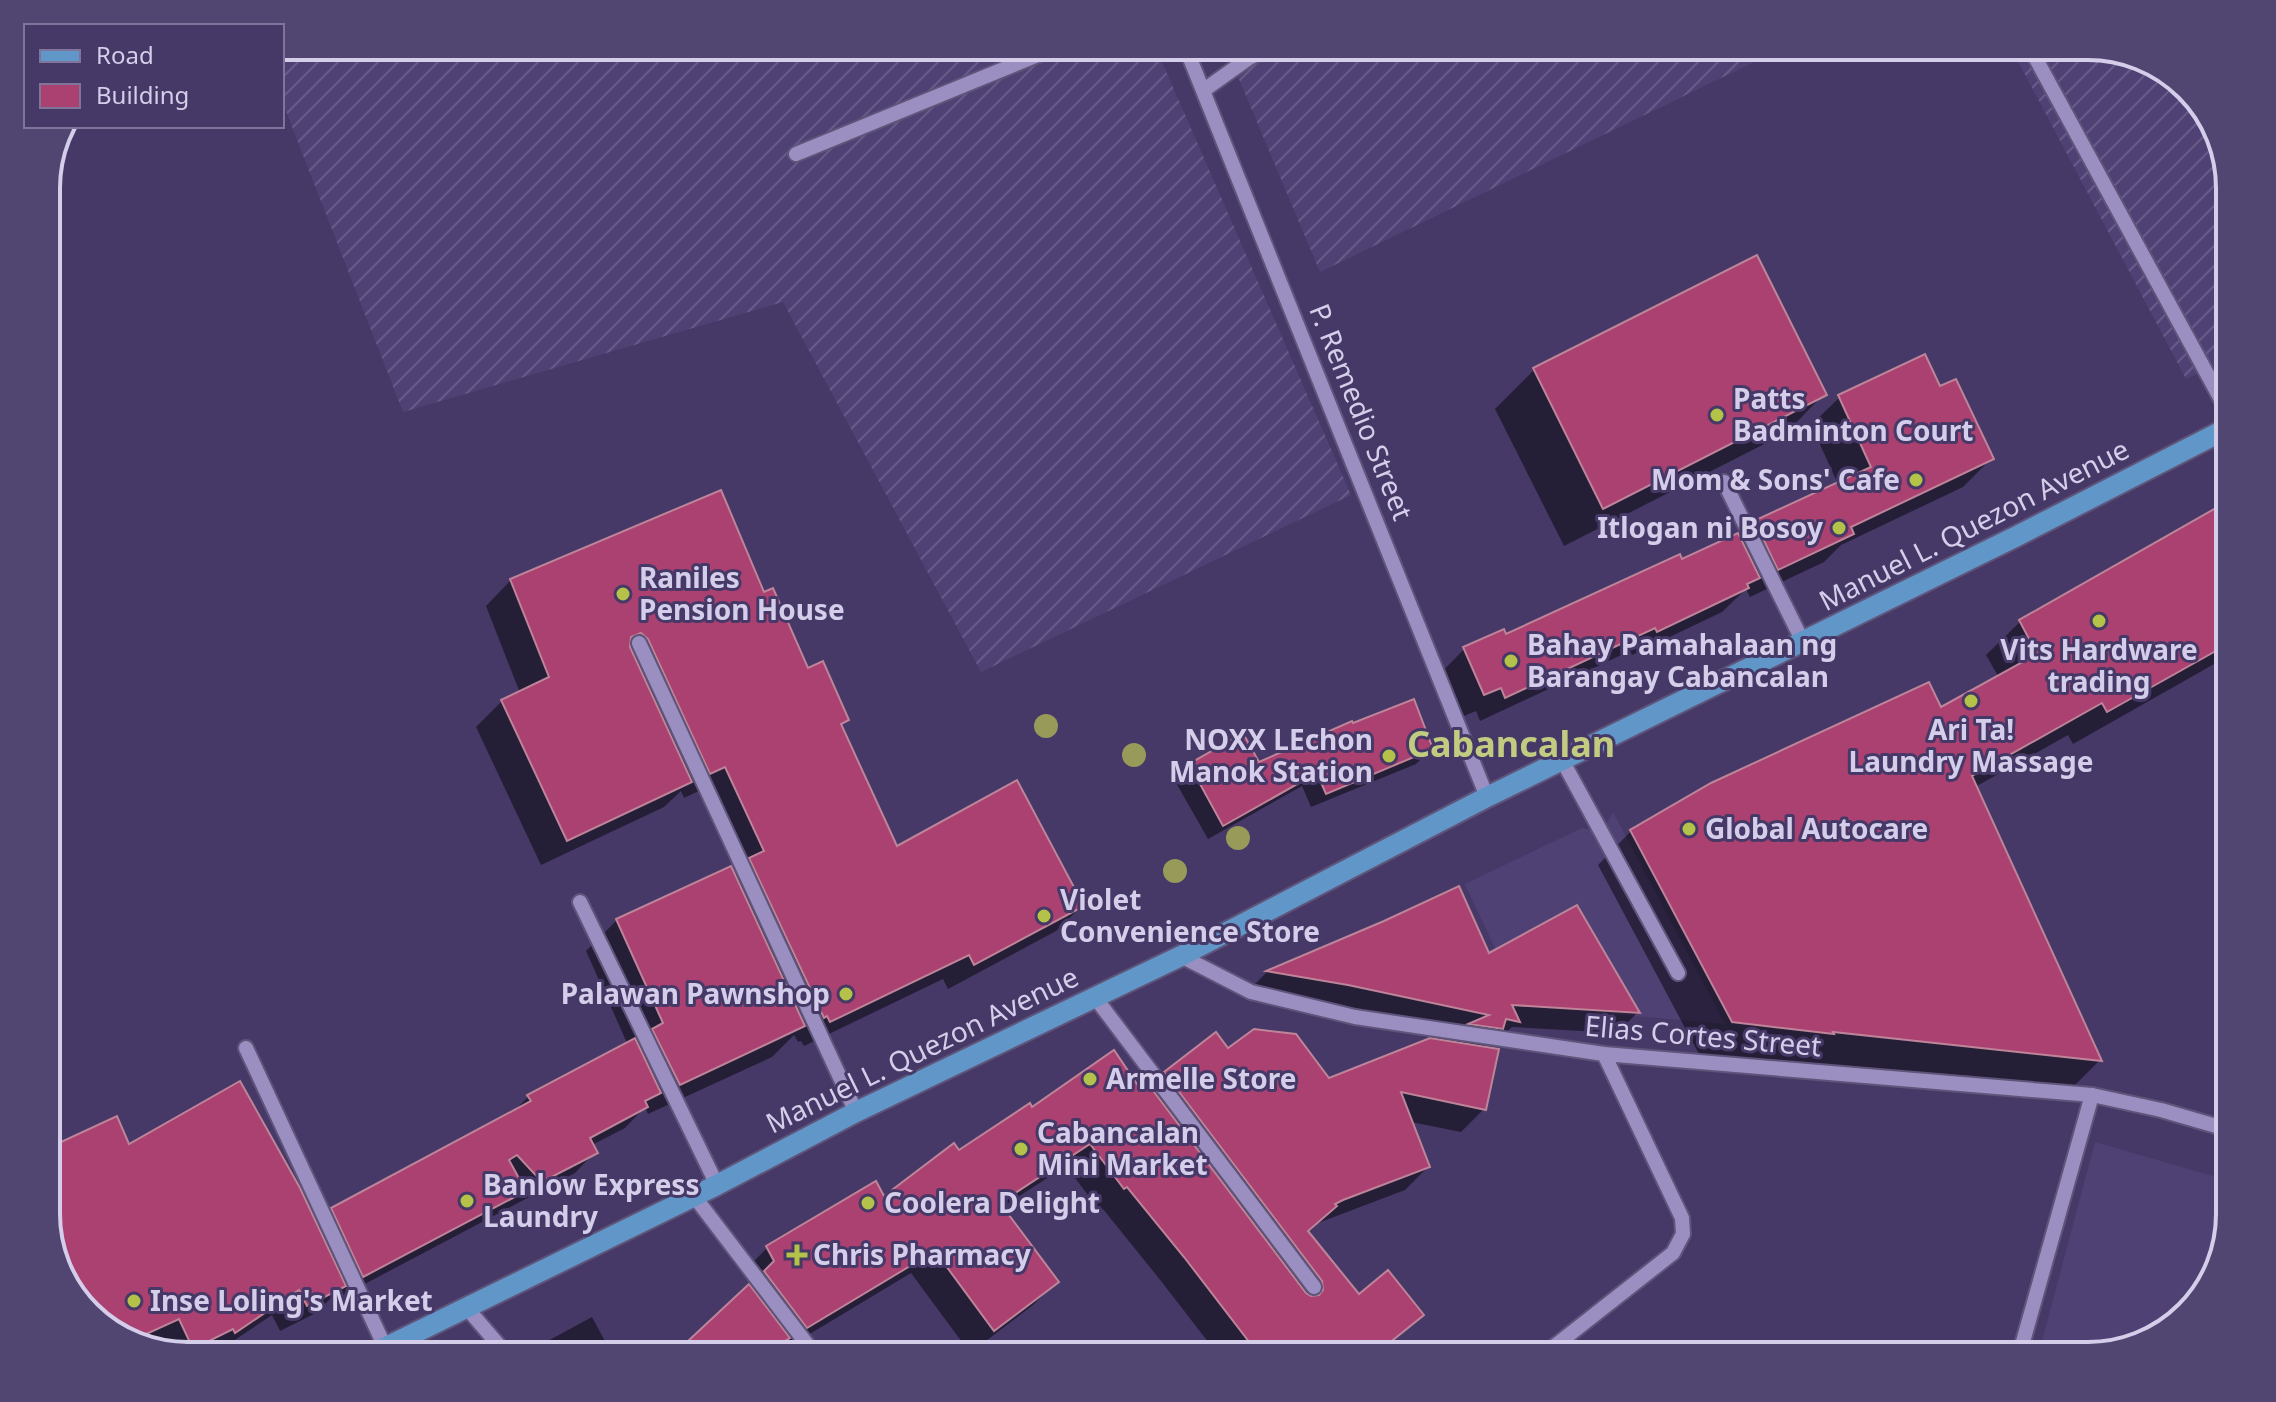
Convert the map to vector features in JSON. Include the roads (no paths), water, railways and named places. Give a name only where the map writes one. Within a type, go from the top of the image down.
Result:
[{"type":"main road","name":"Manuel L. Quezon Avenue","points":[[397,1342],[717,1185],[856,1112],[1181,956],[1487,797],[2216,434]]},
{"type":"street","points":[[796,154],[1026,60]]},
{"type":"street","name":"P. Remedio Street","points":[[1191,60],[1487,797]]},
{"type":"street","points":[[1204,90],[1246,60]]},
{"type":"street","points":[[2037,60],[2216,390]]},
{"type":"street","points":[[1724,482],[1803,642]]},
{"type":"street","points":[[639,643],[856,1112]]},
{"type":"street","points":[[1562,760],[1678,973]]},
{"type":"street","points":[[580,902],[717,1185]]},
{"type":"street","name":"Elias Cortes Street","points":[[1181,956],[1251,992],[1355,1017],[1604,1054],[2092,1095],[2216,1126]]},
{"type":"street","points":[[1094,996],[1314,1287]]},
{"type":"street","points":[[246,1048],[373,1342]]},
{"type":"street","points":[[1560,1342],[1673,1253],[1683,1234],[1682,1218],[1604,1054]]},
{"type":"street","points":[[2023,1342],[2092,1095]]},
{"type":"street","points":[[694,1196],[805,1342]]},
{"type":"street","points":[[466,1307],[496,1342]]},
{"type":"place","name":"Patts Badminton Court","points":[[1717,415]]},
{"type":"place","name":"Mom & Sons' Cafe","points":[[1916,480]]},
{"type":"place","name":"Itlogan ni Bosoy","points":[[1839,528]]},
{"type":"place","name":"Raniles Pension House","points":[[623,594]]},
{"type":"place","name":"Vits Hardware trading","points":[[2099,621]]},
{"type":"place","name":"Bahay Pamahalaan ng Barangay Cabancalan","points":[[1511,661]]},
{"type":"place","name":"Ari Ta! Laundry Massage","points":[[1971,701]]},
{"type":"place","name":"NOXX LEchon Manok Station","points":[[1389,756]]},
{"type":"place","name":"Global Autocare","points":[[1689,829]]},
{"type":"place","name":"Violet Convenience Store","points":[[1044,916]]},
{"type":"place","name":"Palawan Pawnshop","points":[[846,994]]},
{"type":"place","name":"Armelle Store","points":[[1090,1079]]},
{"type":"place","name":"Cabancalan Mini Market","points":[[1021,1149]]},
{"type":"place","name":"Banlow Express Laundry","points":[[467,1201]]},
{"type":"place","name":"Coolera Delight","points":[[868,1203]]},
{"type":"place","name":"Chris Pharmacy","points":[[797,1255]]},
{"type":"place","name":"Inse Loling's Market","points":[[134,1301]]},
{"type":"district","name":"Cabancalan","points":[[1511,744]]}]
